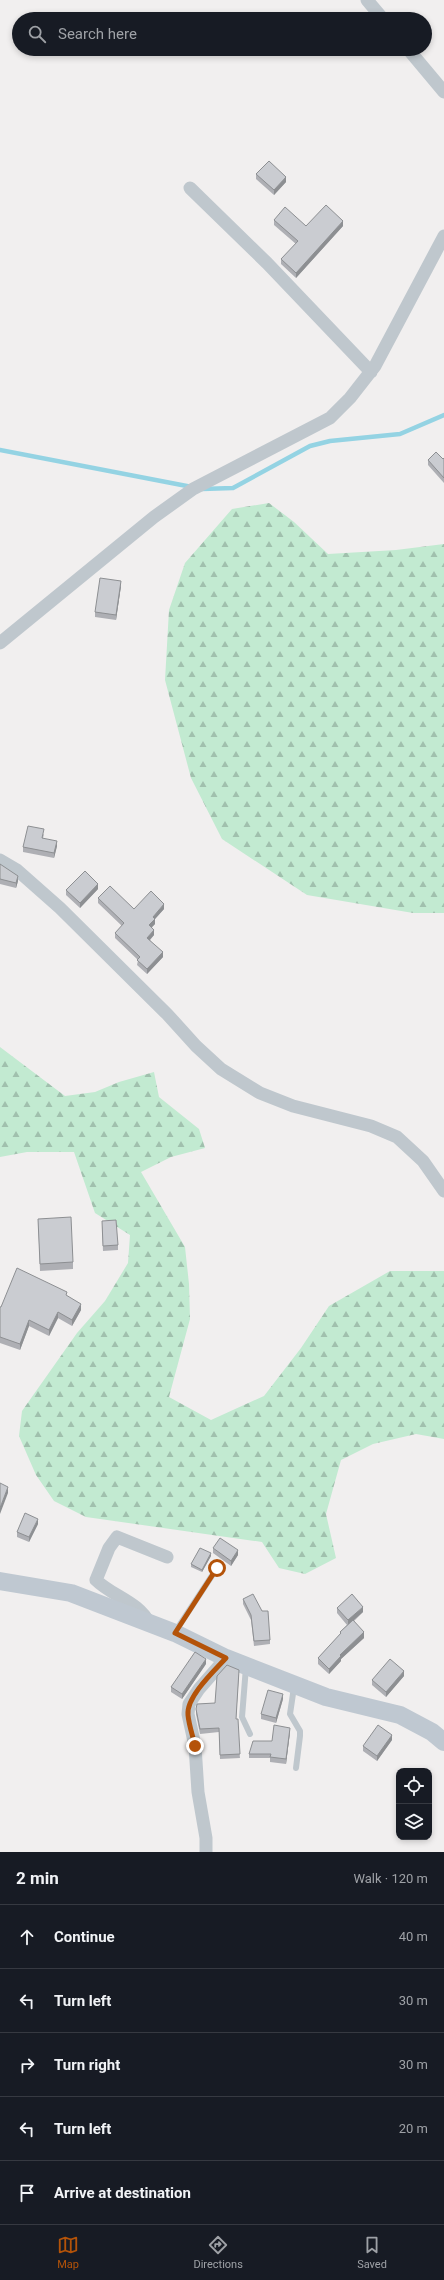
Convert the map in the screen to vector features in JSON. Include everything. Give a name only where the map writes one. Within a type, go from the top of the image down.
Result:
[{"type":"street","points":[[367,0],[377,12]]},
{"type":"street","points":[[414,56],[444,92]]},
{"type":"street","points":[[190,188],[267,263],[371,372]]},
{"type":"street","points":[[0,643],[154,517],[193,489],[330,418],[350,398],[371,372],[381,356],[444,236]]},
{"type":"street","points":[[0,860],[17,870],[60,908],[167,1014],[196,1046],[221,1069],[260,1093],[293,1106],[371,1126],[397,1136],[423,1161],[444,1190]]},
{"type":"street","points":[[149,1623],[144,1612],[102,1586],[96,1580],[109,1548],[117,1537],[167,1557]]},
{"type":"street","points":[[0,1582],[71,1593],[175,1633],[226,1658],[326,1697],[400,1715],[432,1732],[444,1742]]},
{"type":"street","points":[[206,1852],[195,1746],[188,1714],[189,1704],[199,1689],[226,1658]]},
{"type":"lane","points":[[175,1633],[217,1568]]},
{"type":"lane","points":[[246,1666],[242,1716],[250,1734]]},
{"type":"lane","points":[[295,1684],[290,1714],[297,1726],[300,1736],[296,1768]]},
{"type":"green space","points":[[269,503],[294,522],[328,554],[396,550],[444,544],[444,913],[413,913],[307,895],[222,839],[191,778],[165,680],[169,610],[185,563],[232,509]]},
{"type":"green space","points":[[0,1047],[65,1096],[95,1092],[119,1082],[154,1072],[159,1097],[199,1129],[205,1148],[171,1157],[141,1172],[185,1247],[189,1284],[190,1319],[169,1397],[211,1420],[264,1396],[301,1348],[329,1306],[390,1271],[444,1271],[444,1439],[416,1434],[373,1444],[341,1460],[326,1514],[336,1558],[305,1574],[279,1568],[262,1542],[86,1517],[54,1501],[36,1475],[19,1436],[22,1411],[77,1333],[105,1301],[128,1263],[130,1235],[95,1213],[74,1152],[27,1152],[0,1157]]},
{"type":"building","points":[[269,161],[286,177],[274,190],[256,174]]},
{"type":"building","points":[[326,205],[343,221],[296,273],[281,259],[298,241],[274,220],[285,207],[306,226]]},
{"type":"building","points":[[436,452],[443,459],[444,458],[444,478],[428,460]]},
{"type":"building","points":[[100,578],[121,581],[116,615],[95,612]]},
{"type":"building","points":[[28,826],[44,829],[42,838],[57,841],[54,853],[23,847]]},
{"type":"building","points":[[0,864],[18,876],[16,883],[0,879]]},
{"type":"building","points":[[85,871],[98,884],[80,903],[66,890]]},
{"type":"building","points":[[110,886],[134,909],[151,891],[164,904],[153,917],[155,919],[149,925],[154,930],[147,938],[163,952],[147,969],[137,960],[140,957],[115,933],[124,923],[98,898]]},
{"type":"building","points":[[71,1217],[73,1262],[40,1264],[38,1219]]},
{"type":"building","points":[[116,1220],[118,1245],[103,1246],[102,1221]]},
{"type":"building","points":[[17,1268],[67,1292],[66,1295],[81,1304],[72,1320],[58,1312],[49,1330],[29,1320],[20,1344],[0,1337],[0,1307]]},
{"type":"building","points":[[0,1483],[8,1487],[0,1508]]},
{"type":"building","points":[[25,1513],[38,1519],[29,1537],[17,1532]]},
{"type":"building","points":[[220,1538],[238,1550],[231,1561],[213,1548]]},
{"type":"building","points":[[200,1548],[211,1553],[202,1570],[191,1564]]},
{"type":"building","points":[[253,1594],[262,1611],[268,1611],[270,1640],[254,1641],[251,1615],[243,1599]]},
{"type":"building","points":[[352,1594],[363,1607],[348,1620],[337,1608]]},
{"type":"building","points":[[353,1620],[364,1632],[340,1655],[341,1656],[329,1669],[318,1658],[341,1633],[340,1632]]},
{"type":"building","points":[[195,1652],[206,1659],[182,1694],[171,1687]]},
{"type":"building","points":[[390,1659],[404,1671],[386,1692],[372,1680]]},
{"type":"building","points":[[227,1665],[239,1670],[236,1719],[238,1719],[240,1754],[220,1755],[219,1728],[200,1729],[196,1709],[197,1704],[215,1703],[217,1676]]},
{"type":"building","points":[[268,1690],[283,1694],[276,1718],[261,1714]]},
{"type":"building","points":[[274,1725],[290,1728],[286,1759],[270,1757],[271,1754],[249,1754],[253,1741],[272,1741]]},
{"type":"building","points":[[378,1725],[392,1735],[377,1756],[363,1746]]},
{"type":"waterway","points":[[202,489],[233,488],[310,446],[330,441],[400,434],[444,415]]},
{"type":"waterway","points":[[0,450],[192,487]]},
{"type":"route","points":[[195,1746],[188,1714],[189,1704],[199,1689],[226,1658],[175,1633],[217,1568]]}]
